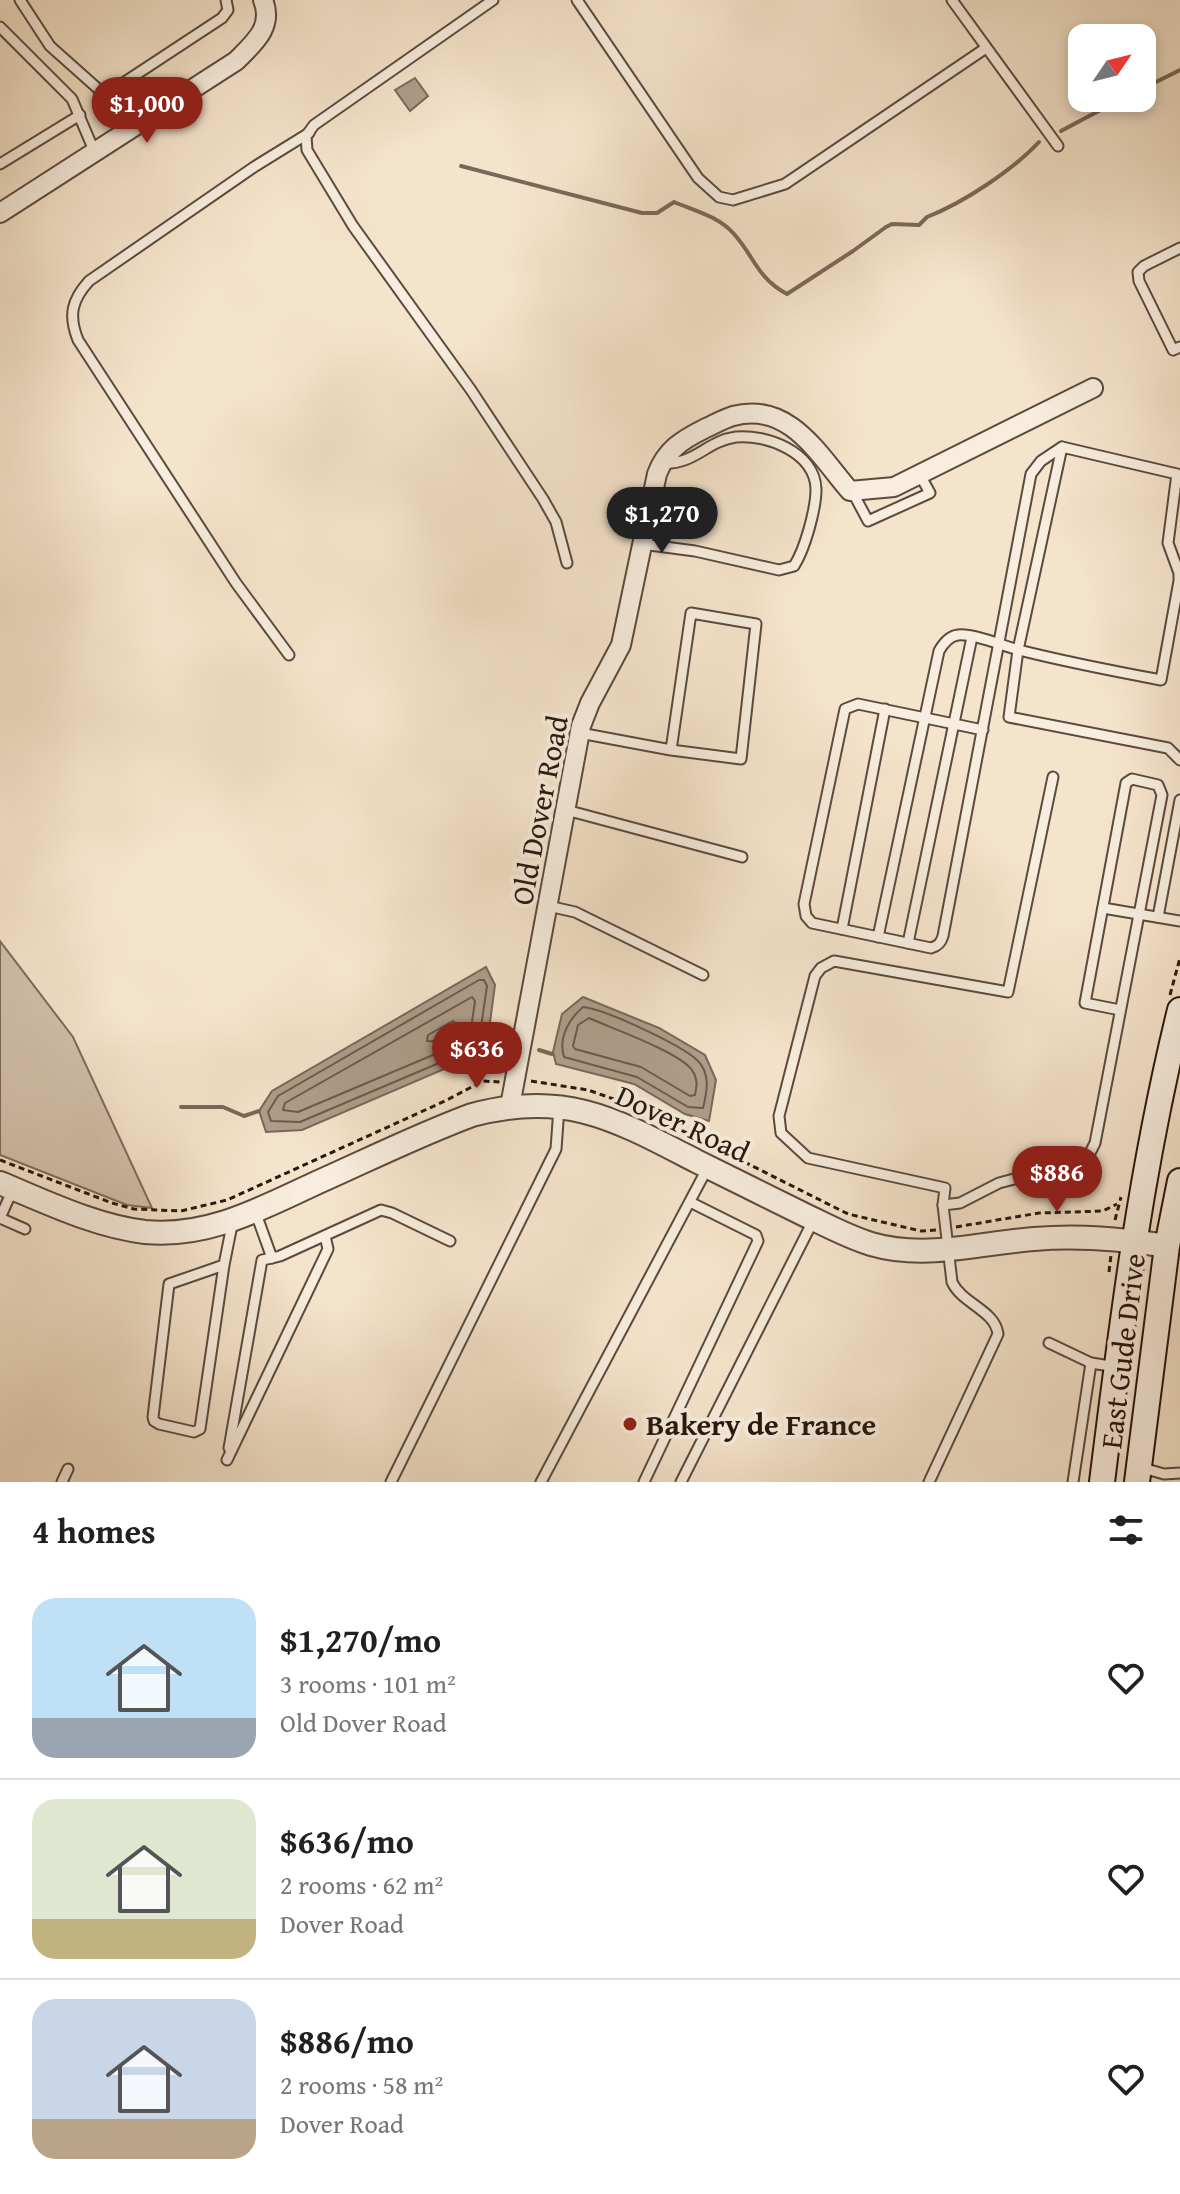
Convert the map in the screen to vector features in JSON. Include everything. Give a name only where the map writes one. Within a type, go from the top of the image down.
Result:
[{"type":"main road","name":"East Gude Drive","points":[[1102,1482],[1133,1240],[1154,1121],[1180,1010]]},
{"type":"main road","name":"East Gude Drive","points":[[1138,1475],[1173,1248],[1180,1181]]},
{"type":"street","points":[[0,213],[236,61],[261,36],[267,24],[267,8],[263,0]]},
{"type":"street","points":[[661,463],[681,440],[732,416],[765,413],[794,426],[850,491],[894,487],[1093,388]]},
{"type":"street","name":"Old Dover Road","points":[[510,1106],[580,733],[590,703],[621,645],[661,463]]},
{"type":"street","name":"Dover Road","points":[[6,1186],[94,1220],[143,1231],[190,1231],[255,1211],[456,1121],[510,1106],[559,1106],[616,1121],[871,1244],[911,1251],[946,1250],[1083,1236],[1133,1240],[1173,1248]]},
{"type":"lane","points":[[20,0],[50,46],[105,95],[129,132]]},
{"type":"lane","points":[[105,95],[222,18],[228,10],[226,0]]},
{"type":"lane","points":[[472,0],[479,10]]},
{"type":"lane","points":[[493,0],[314,125],[309,133],[307,150],[353,226],[471,390],[550,510],[567,563]]},
{"type":"lane","points":[[577,0],[698,178],[719,197],[733,200],[785,184],[986,48]]},
{"type":"lane","points":[[952,0],[1058,146]]},
{"type":"lane","points":[[0,27],[72,99],[95,153]]},
{"type":"lane","points":[[0,164],[80,115]]},
{"type":"lane","points":[[289,655],[236,583],[78,340],[71,322],[77,294],[89,281],[254,167],[309,133]]},
{"type":"lane","points":[[1180,248],[1138,272],[1139,281],[1173,350],[1180,347]]},
{"type":"lane","points":[[642,544],[695,551],[779,570],[794,566],[801,554],[813,506],[816,486],[800,456],[760,436],[733,437],[676,464],[661,463]]},
{"type":"lane","points":[[1062,447],[1018,650],[1009,717],[1168,748],[1180,760]]},
{"type":"lane","points":[[878,937],[924,717],[939,651],[945,642],[957,635],[972,637],[999,645],[1018,650],[1161,680],[1179,581],[1168,543],[1177,474],[1062,447],[1041,461],[1031,474],[999,645],[983,730],[942,941],[931,948],[878,937],[842,929],[812,923],[806,916],[804,904],[845,709],[858,704],[924,717],[983,730]]},
{"type":"lane","points":[[852,491],[868,521],[930,493],[920,475]]},
{"type":"lane","points":[[580,733],[671,750],[741,759],[756,624],[691,613],[671,750]]},
{"type":"lane","points":[[908,943],[972,637]]},
{"type":"lane","points":[[842,929],[885,709]]},
{"type":"lane","points":[[929,1482],[998,1334],[994,1320],[956,1291],[952,1282],[946,1250],[945,1188],[808,1158],[781,1133],[779,1116],[815,976],[821,968],[834,961],[1008,992],[1053,777]]},
{"type":"lane","points":[[943,1205],[960,1203],[999,1183],[1082,1161],[1088,1157],[1095,1143],[1162,795],[1158,785],[1132,779],[1126,783],[1085,1003],[1120,1010]]},
{"type":"lane","points":[[1158,917],[1180,800]]},
{"type":"lane","points":[[566,810],[742,857]]},
{"type":"lane","points":[[548,906],[575,912],[703,975]]},
{"type":"lane","points":[[1103,908],[1180,921]]},
{"type":"lane","points":[[391,1482],[556,1149],[559,1106]]},
{"type":"lane","points":[[541,1482],[708,1167]]},
{"type":"lane","points":[[6,1186],[0,1218],[25,1229]]},
{"type":"lane","points":[[644,1482],[758,1241],[756,1235],[690,1202]]},
{"type":"lane","points":[[325,1236],[328,1249],[227,1460],[262,1260],[280,1256],[381,1210],[450,1241]]},
{"type":"lane","points":[[255,1211],[272,1258]]},
{"type":"lane","points":[[681,1482],[814,1219]]},
{"type":"lane","points":[[224,1265],[169,1284],[153,1417],[159,1424],[194,1432],[200,1429],[233,1220]]},
{"type":"lane","points":[[1049,1343],[1091,1363],[1117,1367]]},
{"type":"lane","points":[[1073,1482],[1091,1363]]},
{"type":"lane","points":[[62,1482],[68,1469]]},
{"type":"lane","points":[[1138,1475],[1180,1473]]},
{"type":"shaded area","points":[[0,941],[73,1037],[152,1208],[127,1205],[0,1155]]},
{"type":"water","points":[[415,78],[428,96],[410,111],[395,90]]},
{"type":"water","points":[[486,967],[495,985],[488,1037],[470,1058],[302,1130],[266,1132],[259,1111],[272,1091]]},
{"type":"water","points":[[583,997],[659,1028],[705,1055],[716,1080],[709,1121],[685,1114],[634,1084],[556,1064],[553,1052],[562,1014]]},
{"type":"waterway","points":[[1156,82],[1180,70]]},
{"type":"waterway","points":[[1061,131],[1097,112]]},
{"type":"waterway","points":[[461,166],[642,213],[657,213],[674,202],[698,211],[728,228],[762,274],[787,294],[886,227],[892,224],[919,225],[927,217],[971,194],[1016,164],[1039,142]]},
{"type":"waterway","points":[[488,1037],[496,1040]]},
{"type":"waterway","points":[[539,1050],[552,1054]]},
{"type":"waterway","points":[[181,1107],[223,1107],[244,1116],[259,1111]]},
{"type":"place","name":"Bakery de France","points":[[630,1424]]}]
